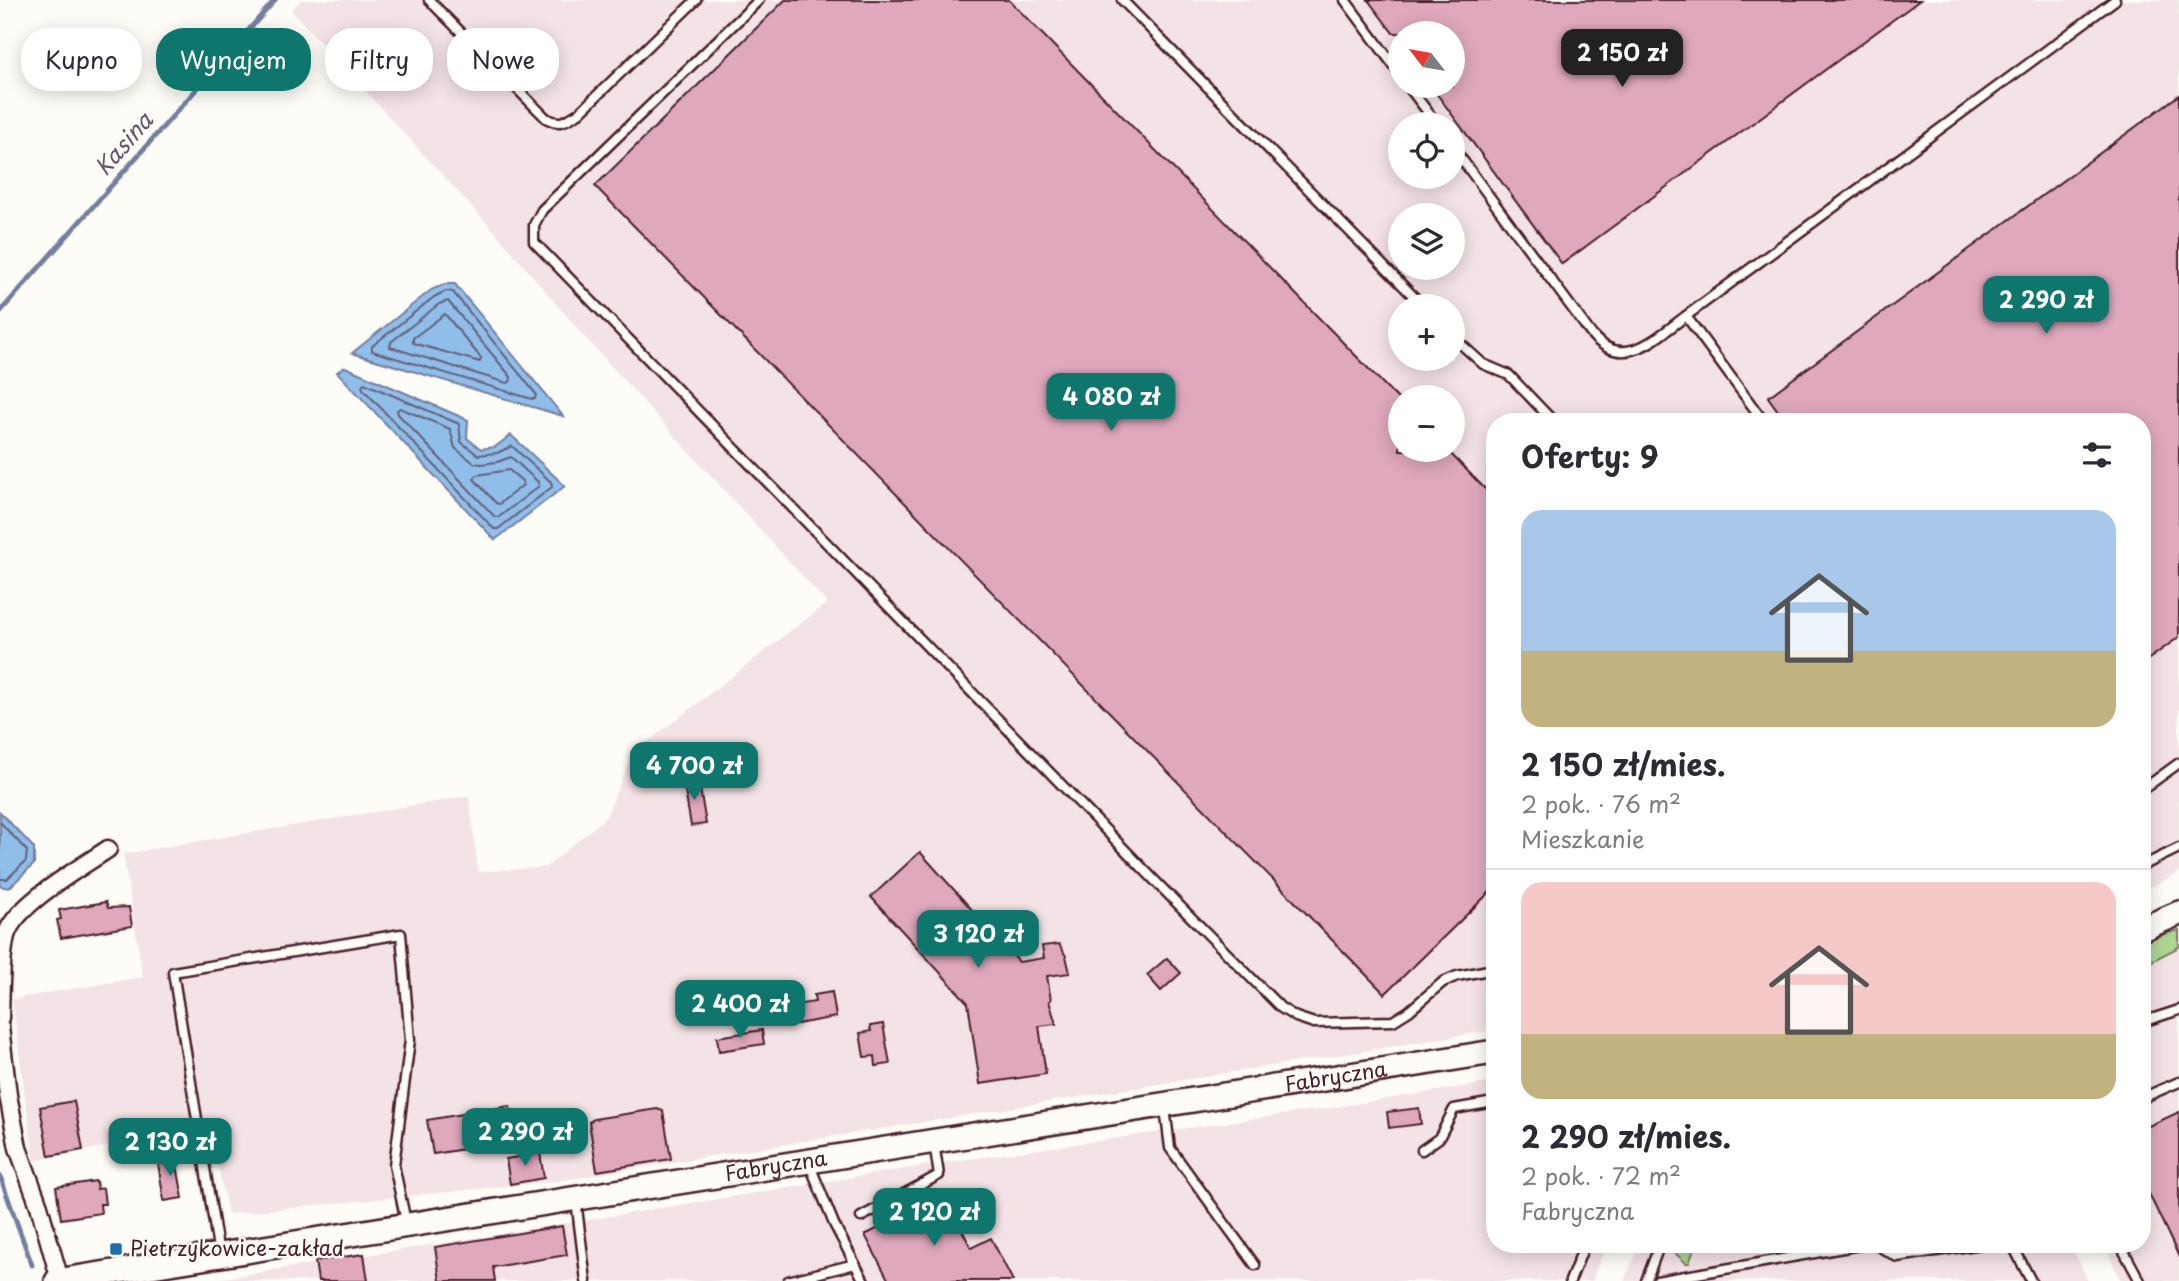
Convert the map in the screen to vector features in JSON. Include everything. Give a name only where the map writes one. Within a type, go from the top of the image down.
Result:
[{"type":"main road","points":[[2151,925],[2179,913]]},
{"type":"main road","name":"Fabryczna","points":[[58,1281],[1486,1053]]},
{"type":"street","points":[[0,1018],[1,974],[10,926],[30,902],[108,849]]},
{"type":"street","points":[[0,1027],[18,1148],[40,1206],[58,1281]]},
{"type":"lane","points":[[429,0],[546,118],[555,123],[563,122],[579,113],[696,0]]},
{"type":"lane","points":[[759,0],[542,210],[534,225],[534,242],[1161,888],[1281,1007],[1306,1022],[1324,1024],[1393,1021],[1443,982],[1457,976],[1486,971]]},
{"type":"lane","points":[[1122,0],[1411,294]]},
{"type":"lane","points":[[1345,0],[1388,58]]},
{"type":"lane","points":[[1465,164],[1592,335],[1606,347],[1622,352],[1640,347],[1686,316],[2115,0]]},
{"type":"lane","points":[[1417,98],[1428,112]]},
{"type":"lane","points":[[1686,316],[1758,413]]},
{"type":"lane","points":[[1465,348],[1483,364],[1508,375],[1545,413]]},
{"type":"lane","points":[[2151,783],[2179,762]]},
{"type":"lane","points":[[2151,862],[2179,848]]},
{"type":"lane","points":[[219,1255],[173,972],[401,934],[410,1040],[394,1165],[407,1225]]},
{"type":"lane","points":[[2151,1019],[2179,1010]]},
{"type":"lane","points":[[2151,1094],[2179,1082]]},
{"type":"lane","points":[[1422,1150],[1439,1138],[1454,1109],[1486,1103]]},
{"type":"lane","points":[[1164,1105],[1170,1148],[1255,1265]]},
{"type":"lane","points":[[860,1217],[939,1175],[933,1140]]},
{"type":"lane","points":[[808,1160],[834,1224],[864,1281]]},
{"type":"lane","points":[[576,1198],[586,1281]]},
{"type":"lane","points":[[1570,1281],[1581,1253]]},
{"type":"lane","points":[[1646,1281],[1657,1253]]},
{"type":"lane","points":[[1657,1281],[1815,1253]]},
{"type":"lane","points":[[1890,1253],[1897,1257],[1923,1253]]},
{"type":"lane","points":[[2017,1253],[2031,1281]]},
{"type":"lane","points":[[2125,1253],[2140,1281]]},
{"type":"lane","points":[[788,1281],[855,1264]]},
{"type":"shaded area","points":[[301,0],[2179,0],[2179,873],[2151,887],[2151,413],[1486,413],[1486,1031],[557,1181],[228,1214],[209,1125],[34,1161],[12,999],[143,977],[123,854],[469,796],[478,872],[546,867],[606,817],[632,754],[827,603],[582,334],[495,232],[365,91],[433,91],[433,28],[325,28],[325,47],[311,32],[311,28],[308,28],[291,10]]},
{"type":"shaded area","points":[[2179,947],[2179,1281],[2121,1281],[2108,1253],[2151,1253],[2151,961]]},
{"type":"shaded area","points":[[1486,1083],[1486,1253],[1603,1253],[1592,1281],[206,1281],[948,1162]]},
{"type":"shaded area","points":[[1636,1253],[2075,1253],[2088,1281],[1624,1281]]},
{"type":"green space","points":[[2179,930],[2179,947],[2151,961],[2151,938]]},
{"type":"green space","points":[[1675,1253],[1693,1253],[1689,1263]]},
{"type":"water","points":[[445,284],[455,284],[563,416],[352,353],[431,290]]},
{"type":"water","points":[[345,367],[468,420],[467,438],[481,449],[495,447],[511,435],[565,486],[495,540],[337,372]]},
{"type":"water","points":[[0,812],[34,848],[34,864],[9,888],[0,886]]},
{"type":"building","points":[[785,0],[1009,0],[1388,389],[1388,462],[1459,462],[1486,490],[1486,896],[1385,994],[595,186]]},
{"type":"building","points":[[1368,0],[1920,0],[1562,264],[1465,132],[1465,112],[1450,112],[1440,98],[1465,98],[1465,21],[1388,21],[1388,26]]},
{"type":"building","points":[[2179,95],[2179,637],[2151,657],[2151,413],[1780,413],[1768,397]]},
{"type":"building","points":[[698,777],[706,824],[691,826],[683,779]]},
{"type":"building","points":[[920,852],[1019,962],[1044,958],[1042,946],[1059,944],[1066,956],[1070,973],[1047,976],[1049,1001],[1056,1024],[1039,1026],[1046,1074],[980,1084],[968,1003],[871,897]]},
{"type":"building","points":[[106,902],[108,908],[129,907],[132,926],[61,938],[57,920],[61,919],[59,910]]},
{"type":"building","points":[[1167,958],[1181,973],[1161,991],[1147,975]]},
{"type":"building","points":[[832,992],[836,1017],[797,1024],[794,1005],[815,1002],[814,995]]},
{"type":"building","points":[[883,1024],[890,1064],[876,1066],[875,1056],[864,1057],[860,1033],[871,1031],[870,1026]]},
{"type":"building","points":[[762,1030],[764,1044],[719,1051],[717,1037]]},
{"type":"building","points":[[74,1101],[83,1150],[49,1156],[40,1107]]},
{"type":"building","points":[[510,1106],[515,1141],[433,1154],[427,1120]]},
{"type":"building","points":[[1419,1108],[1421,1124],[1389,1128],[1387,1112]]},
{"type":"building","points":[[657,1109],[663,1111],[671,1159],[597,1171],[589,1122]]},
{"type":"building","points":[[2179,1112],[2179,1257],[2151,1198],[2151,1125]]},
{"type":"building","points":[[540,1153],[544,1178],[510,1184],[506,1159]]},
{"type":"building","points":[[175,1154],[183,1198],[164,1201],[157,1157]]},
{"type":"building","points":[[96,1181],[97,1189],[103,1188],[105,1204],[100,1204],[101,1213],[61,1219],[56,1187]]},
{"type":"building","points":[[946,1193],[971,1248],[991,1238],[1013,1281],[889,1281],[865,1235],[913,1207]]},
{"type":"building","points":[[562,1226],[567,1255],[493,1267],[495,1281],[440,1281],[435,1247]]},
{"type":"building","points":[[364,1254],[368,1281],[318,1281],[315,1261]]},
{"type":"waterway","name":"Kasina","points":[[0,312],[275,0]]},
{"type":"waterway","name":"Kasina","points":[[0,1176],[32,1265]]},
{"type":"place","name":"Pietrzykowice-zakład","points":[[116,1249]]}]
